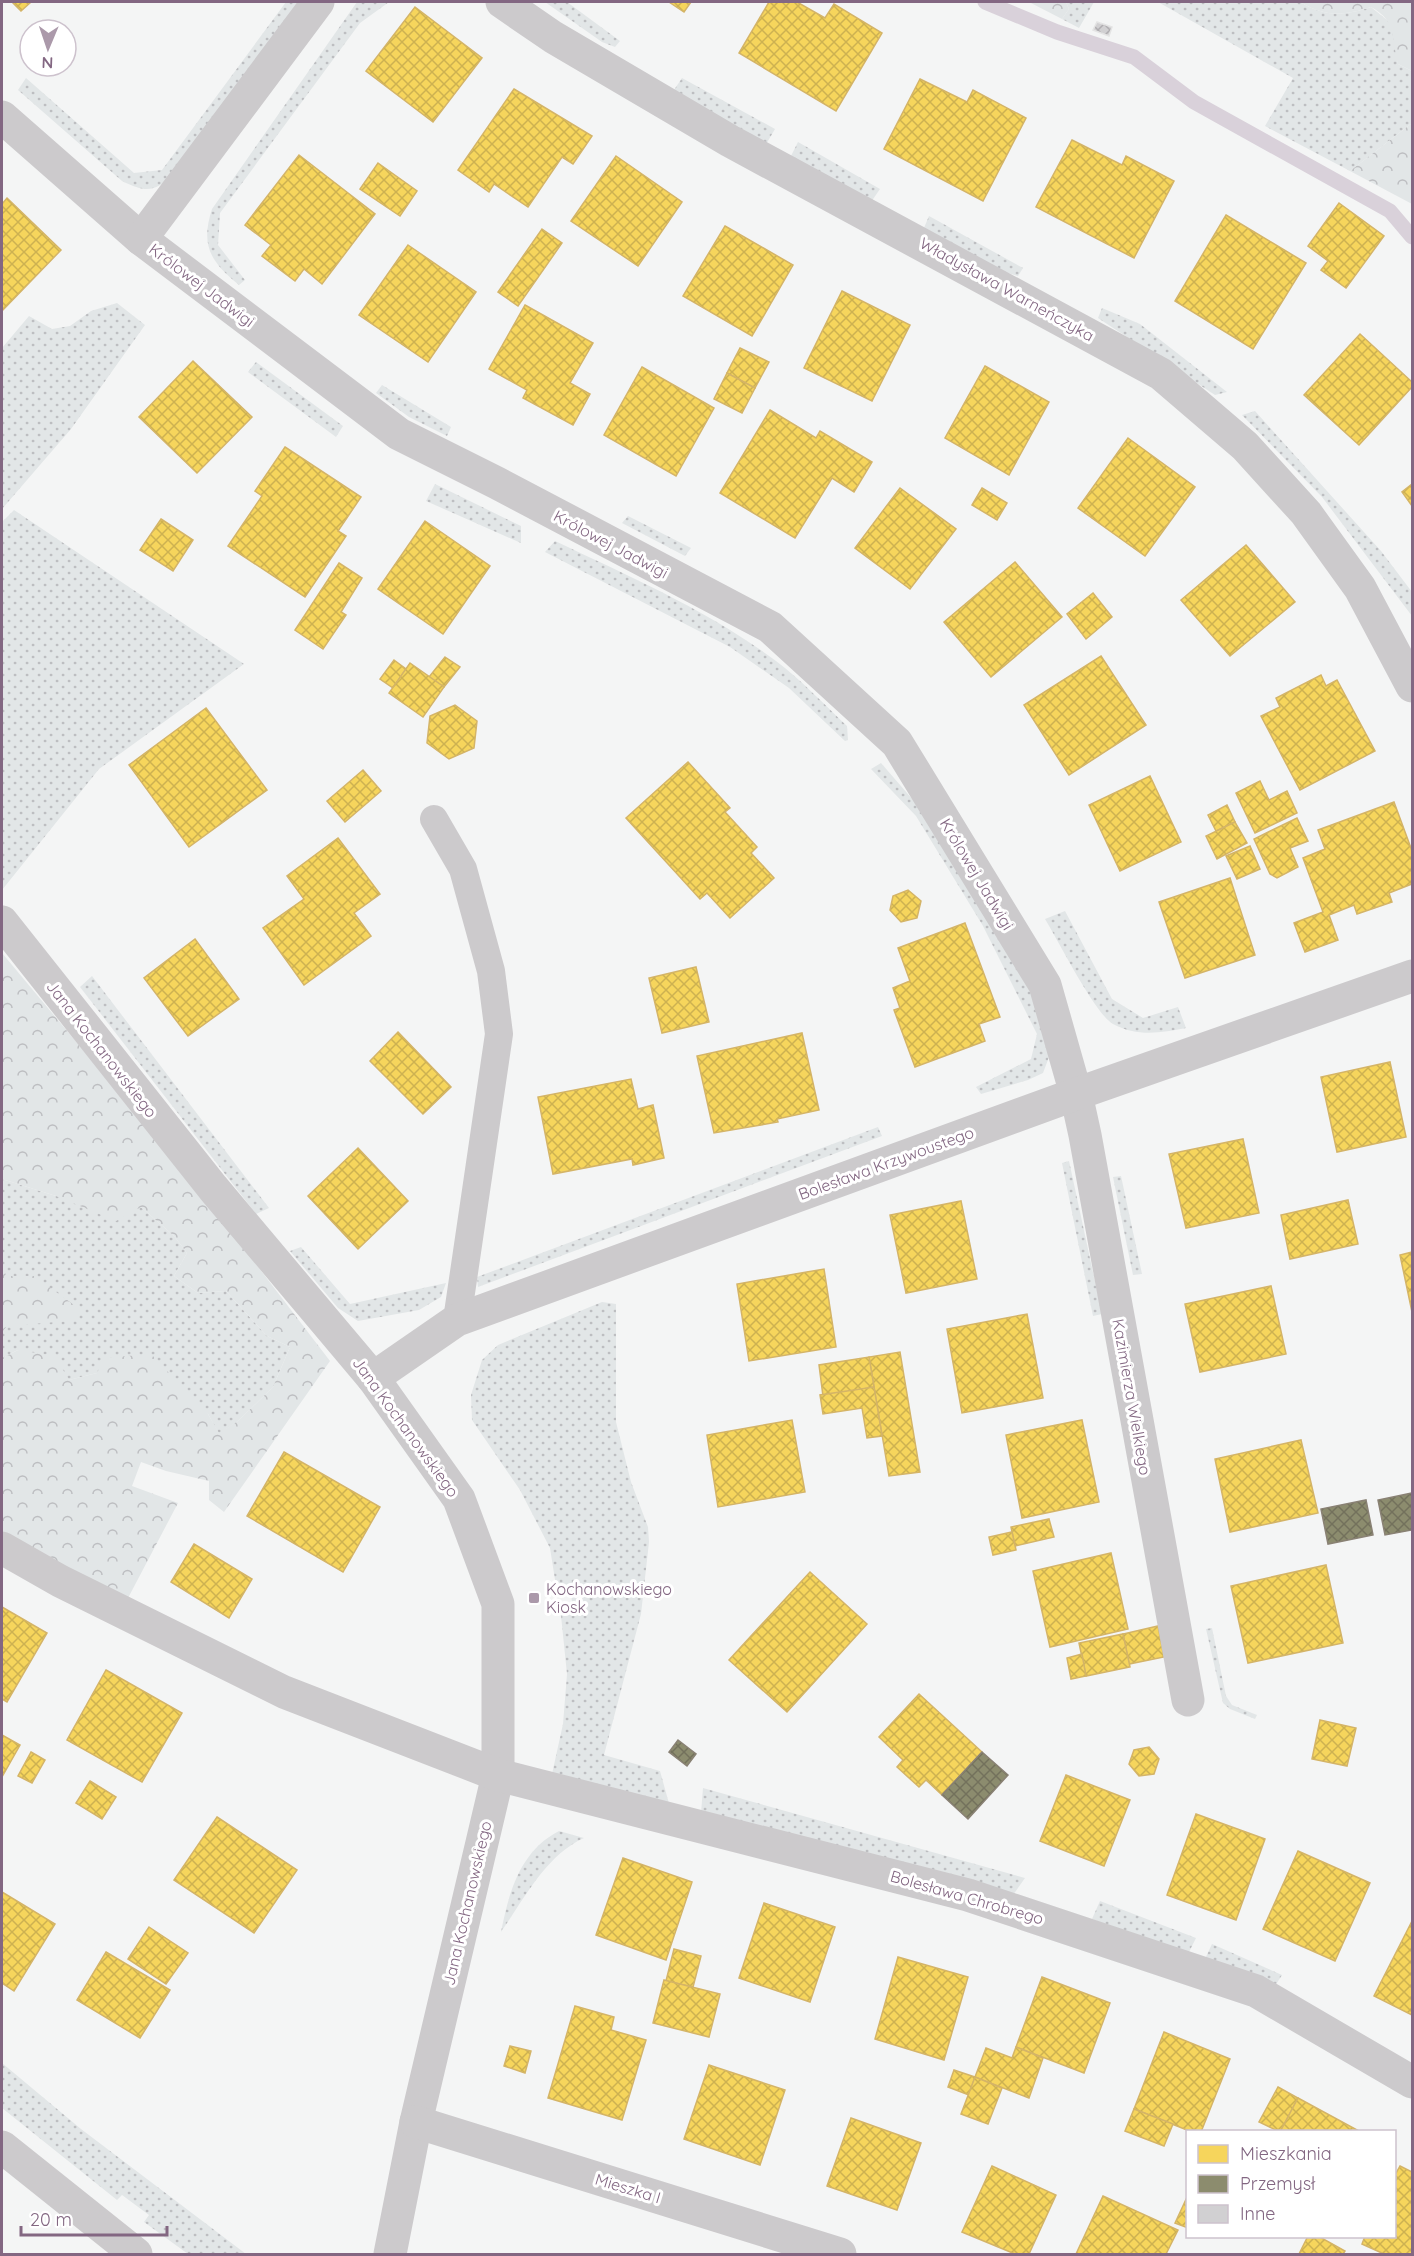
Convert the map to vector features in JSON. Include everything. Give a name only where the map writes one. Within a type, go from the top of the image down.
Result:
[{"type":"street","points":[[141,239],[318,2]]},
{"type":"street","name":"Władysława Warneńczyka","points":[[502,2],[553,37],[730,141],[1161,374],[1245,446],[1306,513],[1360,588],[1413,686]]},
{"type":"street","name":"Królowej Jadwigi","points":[[2,117],[141,239],[399,434],[770,627],[897,743],[1045,985],[1076,1094]]},
{"type":"street","name":"Jana Kochanowskiego","points":[[2,922],[213,1188],[373,1378],[459,1499],[498,1604],[498,1775],[416,2122],[390,2254]]},
{"type":"street","name":"Bolesława Krzywoustego","points":[[373,1378],[457,1320],[1076,1094],[1413,976]]},
{"type":"street","name":"Kazimierza Wielkiego","points":[[1076,1094],[1188,1700]]},
{"type":"street","name":"Bolesława Chrobrego","points":[[2,1548],[60,1581],[284,1692],[498,1775],[968,1895],[1057,1924],[1256,1992],[1413,2082]]},
{"type":"street","name":"Mieszka I","points":[[416,2122],[840,2254]]},
{"type":"street","points":[[2,2147],[136,2254]]},
{"type":"lane","points":[[434,819],[463,869],[491,971],[499,1034],[457,1320]]},
{"type":"green space","points":[[286,2],[299,2],[176,174],[150,189],[139,188],[122,181],[18,90],[26,78],[134,173],[162,170]]},
{"type":"green space","points":[[357,2],[389,2],[360,23],[220,213],[218,245],[245,280],[239,285],[221,269],[210,252],[207,233],[212,209]]},
{"type":"green space","points":[[545,2],[567,2],[620,41],[615,47],[602,42]]},
{"type":"green space","points":[[1029,2],[1066,2],[1069,9],[1062,19]]},
{"type":"green space","points":[[1066,2],[1094,2],[1079,28],[1062,19],[1069,9]]},
{"type":"green space","points":[[1158,2],[1300,2],[1326,13],[1335,14],[1371,7],[1392,24],[1398,64],[1412,71],[1412,123],[1350,171],[1265,126],[1293,78]]},
{"type":"green space","points":[[1300,2],[1412,2],[1412,71],[1398,64],[1390,25],[1380,13],[1371,7],[1352,12],[1326,13]]},
{"type":"green space","points":[[682,78],[775,129],[765,146],[674,90]]},
{"type":"green space","points":[[1412,123],[1412,204],[1350,171]]},
{"type":"green space","points":[[798,142],[880,189],[869,205],[789,160]]},
{"type":"green space","points":[[929,216],[1023,268],[1018,276],[976,264],[921,235]]},
{"type":"green space","points":[[117,303],[145,325],[71,429],[2,509],[2,348],[29,316],[52,329],[70,326],[91,311]]},
{"type":"green space","points":[[1102,308],[1140,324],[1227,392],[1215,395],[1098,318]]},
{"type":"green space","points":[[256,362],[343,426],[336,437],[248,372]]},
{"type":"green space","points":[[382,385],[451,427],[447,436],[409,417],[376,393]]},
{"type":"green space","points":[[1255,411],[1381,551],[1412,592],[1412,616],[1322,497],[1242,415]]},
{"type":"green space","points":[[435,484],[521,526],[521,543],[426,501]]},
{"type":"green space","points":[[14,510],[244,664],[99,769],[2,890],[2,522]]},
{"type":"green space","points":[[628,516],[691,548],[685,556],[622,523]]},
{"type":"green space","points":[[555,541],[669,596],[750,643],[794,676],[847,726],[848,740],[845,741],[789,688],[730,647],[545,552]]},
{"type":"green space","points":[[881,763],[920,808],[1041,1009],[1049,1057],[1043,1073],[1028,1080],[981,1094],[976,1087],[1031,1059],[1037,1034],[983,926],[916,816],[871,769]]},
{"type":"green space","points":[[1065,911],[1112,999],[1143,1018],[1178,1007],[1186,1028],[1158,1032],[1131,1031],[1113,1024],[1105,1017],[1087,992],[1045,919]]},
{"type":"green space","points":[[2,953],[194,1183],[330,1361],[224,1512],[209,1500],[209,1481],[166,1471],[141,1462],[132,1486],[178,1503],[127,1600],[2,1533],[2,1358],[18,1350],[55,1356],[69,1380],[97,1373],[104,1358],[151,1354],[208,1414],[219,1433],[238,1421],[273,1387],[290,1347],[267,1336],[226,1291],[198,1293],[174,1276],[187,1253],[174,1236],[141,1207],[116,1221],[56,1196],[2,1179]]},
{"type":"green space","points":[[92,976],[269,1208],[256,1214],[80,987]]},
{"type":"green space","points":[[878,1127],[882,1136],[478,1287],[477,1277]]},
{"type":"green space","points":[[1069,1161],[1102,1314],[1093,1316],[1062,1163]]},
{"type":"green space","points":[[1121,1176],[1142,1274],[1133,1275],[1113,1177]]},
{"type":"green space","points":[[2,1179],[56,1196],[141,1207],[174,1236],[187,1253],[174,1276],[198,1293],[226,1291],[267,1336],[290,1347],[273,1387],[238,1421],[219,1434],[208,1414],[97,1373],[69,1380],[18,1350],[2,1358]]},
{"type":"green space","points":[[301,1247],[350,1304],[446,1283],[441,1297],[419,1310],[358,1321],[338,1308],[290,1251]]},
{"type":"green space","points":[[2,1259],[6,1276],[34,1276],[81,1310],[69,1321],[7,1326],[2,1332]]},
{"type":"green space","points":[[602,1302],[616,1304],[616,1422],[631,1482],[648,1527],[649,1542],[641,1614],[604,1755],[660,1771],[670,1807],[552,1774],[563,1724],[567,1674],[560,1606],[572,1605],[571,1584],[556,1586],[550,1548],[520,1490],[472,1420],[471,1395],[482,1360],[498,1345]]},
{"type":"green space","points":[[1212,1628],[1226,1696],[1232,1705],[1257,1715],[1255,1719],[1230,1709],[1223,1703],[1206,1629]]},
{"type":"green space","points":[[703,1788],[1025,1878],[1013,1895],[701,1813]]},
{"type":"green space","points":[[559,1831],[584,1838],[558,1855],[547,1867],[527,1892],[501,1932],[518,1874],[535,1850]]},
{"type":"green space","points":[[1100,1901],[1196,1938],[1187,1956],[1092,1919]]},
{"type":"green space","points":[[1212,1944],[1282,1975],[1271,1992],[1204,1961]]},
{"type":"green space","points":[[2,2063],[81,2129],[246,2254],[188,2254],[144,2222],[149,2215],[122,2195],[117,2200],[2,2108]]},
{"type":"building: Mieszkania","points":[[12,2],[31,2],[21,11]]},
{"type":"building: Mieszkania","points":[[669,2],[691,2],[684,12]]},
{"type":"building: Mieszkania","points":[[769,2],[797,2],[825,18],[834,4],[882,33],[836,111],[739,53]]},
{"type":"building: Mieszkania","points":[[415,7],[482,58],[433,122],[366,71]]},
{"type":"building: Mieszkania","points":[[920,79],[967,102],[973,90],[1026,118],[983,201],[884,149]]},
{"type":"building: Mieszkania","points":[[514,89],[592,136],[573,164],[562,157],[528,207],[494,184],[489,192],[458,170]]},
{"type":"building: Mieszkania","points":[[1072,140],[1122,165],[1126,156],[1174,181],[1134,258],[1036,207]]},
{"type":"building: Mieszkania","points":[[299,155],[375,214],[322,284],[304,269],[295,281],[262,256],[271,245],[245,225]]},
{"type":"building: Mieszkania","points":[[616,156],[682,202],[638,266],[571,221]]},
{"type":"building: Mieszkania","points":[[378,163],[417,191],[400,216],[360,189]]},
{"type":"building: Mieszkania","points":[[7,198],[61,250],[2,311],[2,204]]},
{"type":"building: Mieszkania","points":[[1339,203],[1384,236],[1346,288],[1321,270],[1328,261],[1308,246]]},
{"type":"building: Mieszkania","points":[[1226,215],[1306,263],[1253,349],[1175,301]]},
{"type":"building: Mieszkania","points":[[725,226],[793,265],[752,336],[683,296]]},
{"type":"building: Mieszkania","points":[[542,229],[562,243],[518,306],[498,292]]},
{"type":"building: Mieszkania","points":[[408,245],[476,292],[428,362],[359,315]]},
{"type":"building: Mieszkania","points":[[842,291],[910,325],[872,401],[804,368]]},
{"type":"building: Mieszkania","points":[[525,305],[593,343],[570,383],[590,394],[573,425],[523,398],[527,390],[489,369]]},
{"type":"building: Mieszkania","points":[[1360,334],[1412,382],[1412,387],[1359,445],[1304,395]]},
{"type":"building: Mieszkania","points":[[740,348],[769,362],[755,388],[727,373]]},
{"type":"building: Mieszkania","points":[[193,361],[252,417],[197,473],[139,417]]},
{"type":"building: Mieszkania","points":[[985,366],[1049,402],[1009,475],[945,438]]},
{"type":"building: Mieszkania","points":[[642,367],[714,408],[676,476],[604,435]]},
{"type":"building: Mieszkania","points":[[727,373],[755,388],[742,413],[714,399]]},
{"type":"building: Mieszkania","points":[[770,410],[816,438],[820,431],[872,462],[854,492],[832,478],[795,538],[720,493]]},
{"type":"building: Mieszkania","points":[[1128,438],[1195,487],[1145,556],[1078,508]]},
{"type":"building: Mieszkania","points":[[285,447],[361,497],[338,531],[346,536],[305,597],[228,546],[262,496],[255,491]]},
{"type":"building: Mieszkania","points":[[1412,484],[1412,506],[1402,492]]},
{"type":"building: Mieszkania","points":[[900,488],[956,529],[910,589],[855,548]]},
{"type":"building: Mieszkania","points":[[982,488],[1007,503],[997,520],[972,505]]},
{"type":"building: Mieszkania","points":[[161,519],[193,540],[173,571],[140,550]]},
{"type":"building: Mieszkania","points":[[425,521],[490,566],[443,634],[378,589]]},
{"type":"building: Mieszkania","points":[[1246,545],[1295,602],[1230,656],[1181,600]]},
{"type":"building: Mieszkania","points":[[1015,562],[1062,617],[991,677],[944,622]]},
{"type":"building: Mieszkania","points":[[339,563],[362,578],[341,612],[346,615],[323,649],[295,630]]},
{"type":"building: Mieszkania","points":[[1093,593],[1112,617],[1086,639],[1067,614]]},
{"type":"building: Mieszkania","points":[[1101,656],[1146,725],[1069,775],[1024,705]]},
{"type":"building: Mieszkania","points":[[445,657],[460,667],[444,687],[429,677]]},
{"type":"building: Mieszkania","points":[[394,660],[406,669],[393,688],[380,679]]},
{"type":"building: Mieszkania","points":[[410,663],[444,687],[423,717],[389,693]]},
{"type":"building: Mieszkania","points":[[1321,675],[1326,686],[1337,680],[1375,751],[1300,790],[1261,716],[1280,707],[1276,698]]},
{"type":"building: Mieszkania","points":[[455,705],[477,721],[474,748],[449,759],[427,743],[430,716]]},
{"type":"building: Mieszkania","points":[[206,708],[267,790],[189,847],[129,765]]},
{"type":"building: Mieszkania","points":[[688,762],[730,808],[725,812],[757,847],[751,853],[774,878],[730,918],[707,893],[700,899],[626,818]]},
{"type":"building: Mieszkania","points":[[363,770],[381,791],[345,822],[327,801]]},
{"type":"building: Mieszkania","points":[[1150,776],[1181,842],[1120,871],[1089,805]]},
{"type":"building: Mieszkania","points":[[1260,781],[1269,800],[1287,791],[1297,813],[1255,833],[1236,793]]},
{"type":"building: Mieszkania","points":[[1394,802],[1412,851],[1412,884],[1389,893],[1392,902],[1357,914],[1354,905],[1329,915],[1338,940],[1305,952],[1294,923],[1323,912],[1303,858],[1325,849],[1318,830]]},
{"type":"building: Mieszkania","points":[[1227,805],[1235,822],[1216,831],[1208,815]]},
{"type":"building: Mieszkania","points":[[1297,818],[1308,841],[1290,848],[1298,867],[1277,878],[1270,874],[1254,839]]},
{"type":"building: Mieszkania","points":[[1235,822],[1247,843],[1217,859],[1206,836]]},
{"type":"building: Mieszkania","points":[[338,838],[380,894],[354,913],[371,936],[304,985],[263,928],[304,899],[287,876]]},
{"type":"building: Mieszkania","points":[[1250,846],[1260,869],[1237,879],[1226,856]]},
{"type":"building: Mieszkania","points":[[1230,878],[1255,955],[1185,978],[1159,902]]},
{"type":"building: Mieszkania","points":[[908,890],[921,901],[917,918],[901,922],[890,910],[893,896]]},
{"type":"building: Mieszkania","points":[[965,923],[1000,1017],[979,1024],[985,1041],[915,1067],[894,1010],[900,1008],[893,988],[910,981],[898,948]]},
{"type":"building: Mieszkania","points":[[195,939],[239,999],[188,1036],[144,978]]},
{"type":"building: Mieszkania","points":[[696,967],[709,1022],[662,1033],[649,978]]},
{"type":"building: Mieszkania","points":[[398,1032],[451,1087],[423,1114],[370,1061]]},
{"type":"building: Mieszkania","points":[[802,1033],[819,1110],[777,1119],[778,1122],[714,1133],[697,1056]]},
{"type":"building: Mieszkania","points":[[1390,1062],[1406,1137],[1337,1152],[1321,1077]]},
{"type":"building: Mieszkania","points":[[631,1079],[638,1109],[653,1105],[664,1158],[633,1165],[632,1159],[553,1174],[538,1097]]},
{"type":"building: Mieszkania","points":[[1243,1139],[1259,1213],[1186,1228],[1169,1154]]},
{"type":"building: Mieszkania","points":[[358,1148],[408,1201],[358,1249],[308,1196]]},
{"type":"building: Mieszkania","points":[[1348,1200],[1358,1244],[1290,1259],[1281,1215]]},
{"type":"building: Mieszkania","points":[[961,1201],[977,1279],[906,1293],[890,1215]]},
{"type":"building: Mieszkania","points":[[1412,1252],[1412,1312],[1400,1255]]},
{"type":"building: Mieszkania","points":[[824,1269],[836,1347],[749,1361],[737,1284]]},
{"type":"building: Mieszkania","points":[[1271,1286],[1286,1354],[1200,1372],[1185,1304]]},
{"type":"building: Mieszkania","points":[[1027,1314],[1043,1398],[962,1413],[947,1329]]},
{"type":"building: Mieszkania","points":[[900,1352],[920,1472],[889,1476],[869,1357]]},
{"type":"building: Mieszkania","points":[[869,1357],[874,1387],[823,1396],[819,1365]]},
{"type":"building: Mieszkania","points":[[874,1387],[882,1436],[867,1438],[862,1408],[823,1414],[820,1395]]},
{"type":"building: Mieszkania","points":[[792,1420],[805,1492],[718,1507],[707,1435]]},
{"type":"building: Mieszkania","points":[[1082,1420],[1099,1502],[1022,1518],[1006,1435]]},
{"type":"building: Mieszkania","points":[[1301,1440],[1318,1513],[1230,1532],[1215,1459]]},
{"type":"building: Mieszkania","points":[[284,1452],[380,1507],[343,1572],[247,1516]]},
{"type":"building: Mieszkania","points":[[1049,1519],[1054,1537],[1015,1546],[1011,1527]]},
{"type":"building: Mieszkania","points":[[1012,1532],[1016,1550],[993,1555],[989,1537]]},
{"type":"building: Mieszkania","points":[[194,1544],[252,1579],[229,1618],[171,1582]]},
{"type":"building: Mieszkania","points":[[1111,1553],[1128,1629],[1050,1647],[1033,1571]]},
{"type":"building: Mieszkania","points":[[1326,1565],[1343,1643],[1248,1663],[1231,1586]]},
{"type":"building: Mieszkania","points":[[810,1572],[867,1624],[787,1712],[729,1660]]},
{"type":"building: Mieszkania","points":[[2,1607],[47,1633],[7,1702],[2,1699]]},
{"type":"building: Mieszkania","points":[[1158,1626],[1164,1657],[1129,1664],[1123,1634]]},
{"type":"building: Mieszkania","points":[[1123,1634],[1130,1667],[1086,1676],[1079,1643]]},
{"type":"building: Mieszkania","points":[[1082,1654],[1086,1676],[1071,1679],[1067,1658]]},
{"type":"building: Mieszkania","points":[[106,1670],[182,1713],[142,1782],[67,1740]]},
{"type":"building: Mieszkania","points":[[919,1694],[982,1752],[942,1795],[926,1780],[919,1787],[897,1767],[903,1760],[879,1737]]},
{"type":"building: Mieszkania","points":[[1320,1720],[1356,1728],[1347,1766],[1312,1759]]},
{"type":"building: Mieszkania","points":[[2,1735],[20,1745],[2,1777]]},
{"type":"building: Mieszkania","points":[[1149,1747],[1159,1759],[1154,1774],[1139,1776],[1129,1764],[1134,1750]]},
{"type":"building: Mieszkania","points":[[31,1752],[45,1760],[32,1783],[18,1776]]},
{"type":"building: Mieszkania","points":[[1066,1775],[1130,1800],[1104,1866],[1040,1841]]},
{"type":"building: Mieszkania","points":[[90,1781],[116,1797],[102,1819],[76,1803]]},
{"type":"building: Mieszkania","points":[[1196,1814],[1265,1839],[1236,1920],[1167,1895]]},
{"type":"building: Mieszkania","points":[[217,1817],[297,1870],[254,1933],[174,1880]]},
{"type":"building: Mieszkania","points":[[1298,1851],[1370,1883],[1335,1961],[1263,1929]]},
{"type":"building: Mieszkania","points":[[623,1858],[692,1882],[666,1960],[596,1935]]},
{"type":"building: Mieszkania","points":[[2,1892],[55,1924],[14,1991],[2,1983]]},
{"type":"building: Mieszkania","points":[[764,1903],[835,1927],[810,2002],[739,1978]]},
{"type":"building: Mieszkania","points":[[1412,1921],[1412,2015],[1374,1996]]},
{"type":"building: Mieszkania","points":[[149,1927],[188,1953],[166,1984],[128,1959]]},
{"type":"building: Mieszkania","points":[[674,1949],[701,1956],[693,1987],[666,1981]]},
{"type":"building: Mieszkania","points":[[106,1952],[170,1990],[140,2038],[77,2000]]},
{"type":"building: Mieszkania","points":[[898,1957],[968,1977],[944,2060],[875,2039]]},
{"type":"building: Mieszkania","points":[[1042,1977],[1110,2003],[1084,2073],[1016,2047]]},
{"type":"building: Mieszkania","points":[[664,1980],[720,1994],[709,2037],[653,2023]]},
{"type":"building: Mieszkania","points":[[575,2006],[614,2017],[611,2030],[646,2040],[622,2120],[548,2098]]},
{"type":"building: Mieszkania","points":[[1164,2032],[1230,2059],[1202,2130],[1187,2130],[1134,2109]]},
{"type":"building: Mieszkania","points":[[510,2046],[531,2051],[525,2073],[504,2066]]},
{"type":"building: Mieszkania","points":[[1016,2047],[1043,2058],[1029,2098],[975,2077],[986,2048],[1012,2058]]},
{"type":"building: Mieszkania","points":[[709,2065],[785,2090],[760,2165],[684,2139]]},
{"type":"building: Mieszkania","points":[[954,2070],[975,2077],[969,2095],[948,2087]]},
{"type":"building: Mieszkania","points":[[975,2077],[1002,2088],[988,2124],[961,2114]]},
{"type":"building: Mieszkania","points":[[1278,2087],[1298,2098],[1281,2130],[1259,2122]]},
{"type":"building: Mieszkania","points":[[1298,2098],[1357,2130],[1281,2130]]},
{"type":"building: Mieszkania","points":[[1134,2109],[1173,2124],[1164,2146],[1125,2131]]},
{"type":"building: Mieszkania","points":[[851,2118],[921,2143],[897,2210],[827,2186]]},
{"type":"building: Mieszkania","points":[[992,2166],[1056,2195],[1029,2254],[1015,2254],[962,2232]]},
{"type":"building: Mieszkania","points":[[1400,2166],[1412,2172],[1412,2254],[1384,2254],[1362,2244],[1364,2238],[1396,2238],[1396,2173]]},
{"type":"building: Mieszkania","points":[[1103,2196],[1178,2230],[1166,2254],[1076,2254]]},
{"type":"building: Mieszkania","points":[[1186,2199],[1186,2227],[1175,2223]]},
{"type":"building: Mieszkania","points":[[1307,2238],[1322,2238],[1345,2251],[1343,2254],[1299,2254]]},
{"type":"building: Przemysł","points":[[1412,1493],[1412,1530],[1385,1535],[1378,1500]]},
{"type":"building: Przemysł","points":[[1366,1500],[1373,1535],[1328,1544],[1321,1509]]},
{"type":"building: Przemysł","points":[[678,1740],[696,1754],[687,1766],[669,1752]]},
{"type":"building: Przemysł","points":[[982,1752],[1008,1775],[968,1819],[942,1795]]},
{"type":"building: Inne","points":[[1097,22],[1112,27],[1109,36],[1093,30]]},
{"type":"waterway","points":[[985,2],[1057,32],[1134,57],[1194,102],[1390,211],[1412,237]]},
{"type":"place","name":"Kochanowskiego Kiosk","points":[[534,1598]]}]
